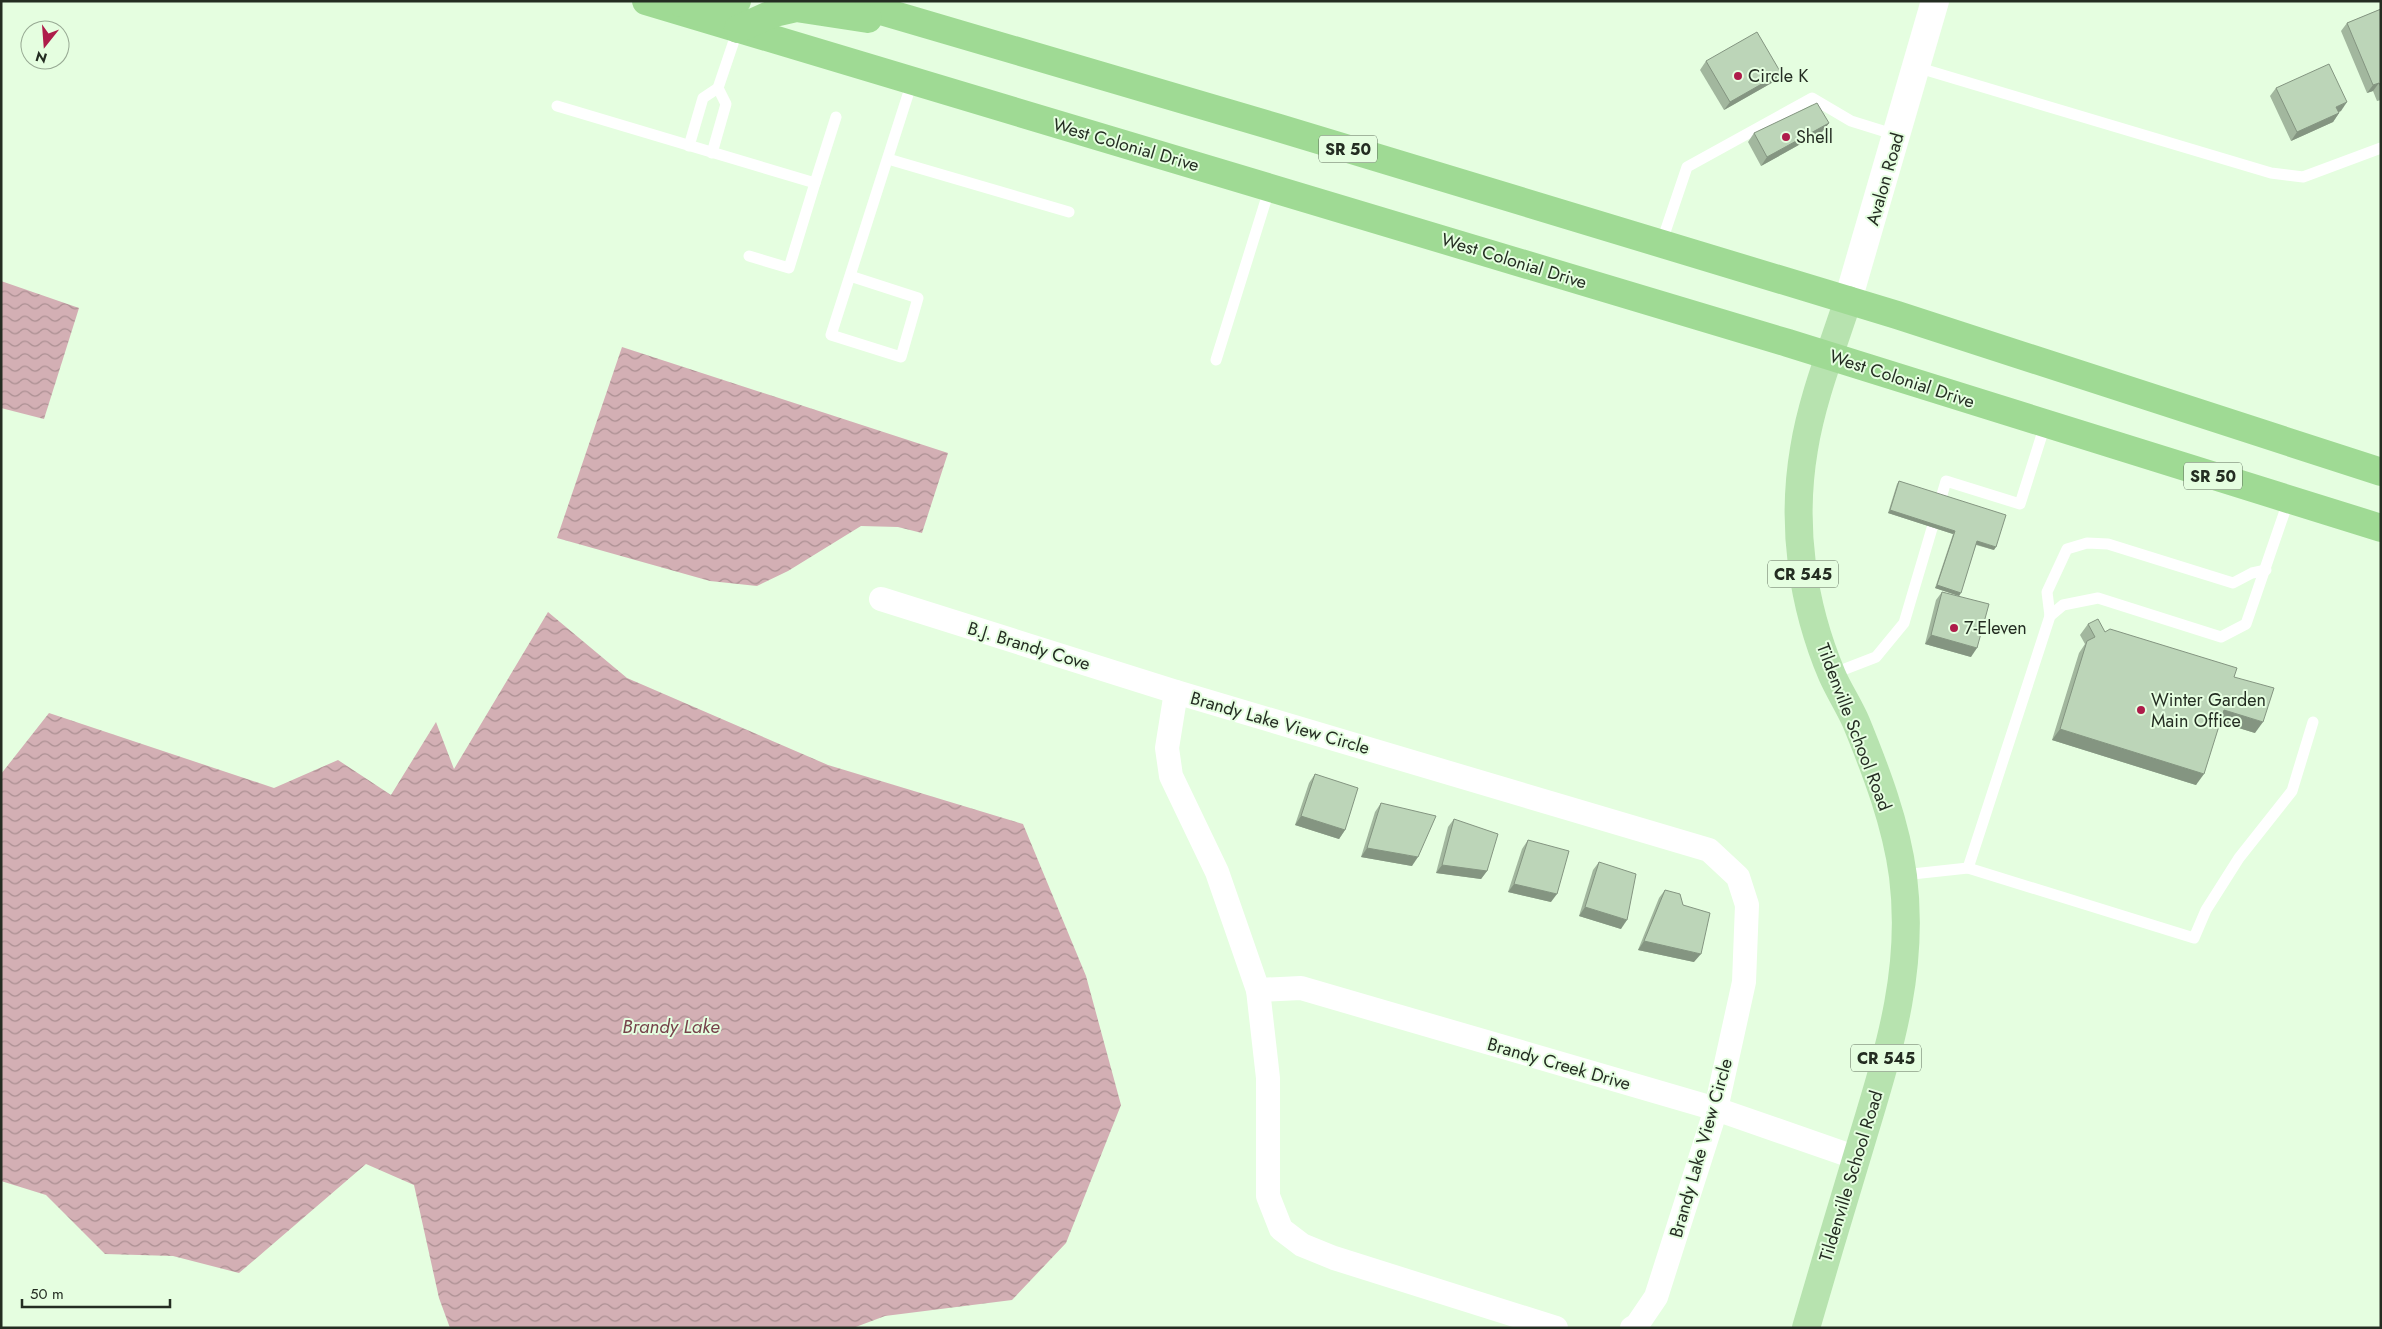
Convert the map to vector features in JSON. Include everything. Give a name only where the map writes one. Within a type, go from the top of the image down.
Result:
[{"type":"highway","points":[[648,2],[732,3],[737,1]]},
{"type":"highway","name":"SR 50","points":[[847,1],[1848,300],[2381,472]]},
{"type":"highway","name":"West Colonial Drive","points":[[648,2],[1830,356],[2045,425],[2381,528]]},
{"type":"highway","points":[[738,29],[774,13],[796,8],[948,31]]},
{"type":"main road","name":"Avalon Road","points":[[1830,356],[1898,136],[1935,1]]},
{"type":"main road","name":"Tildenville School Road","points":[[1806,1328],[1889,1050],[1901,998],[1906,953],[1903,875],[1879,781],[1855,721],[1832,674],[1815,627],[1799,551],[1798,512],[1804,447],[1830,356]]},
{"type":"street","name":"B.J. Brandy Cove","points":[[881,599],[1176,692]]},
{"type":"street","name":"Brandy Lake View Circle","points":[[1556,1328],[1334,1258],[1302,1245],[1281,1229],[1268,1196],[1268,1078],[1258,990],[1217,872],[1171,776],[1167,748],[1176,692],[1709,850],[1738,877],[1747,906],[1744,982],[1716,1110],[1656,1297],[1637,1325],[1632,1328]]},
{"type":"street","name":"Brandy Creek Drive","points":[[1258,990],[1300,988],[1716,1110],[1856,1158]]},
{"type":"lane","points":[[689,146],[703,98],[718,88],[738,29]]},
{"type":"lane","points":[[1916,67],[2271,173],[2303,177],[2381,148]]},
{"type":"lane","points":[[850,276],[918,298],[901,357],[831,335],[912,82]]},
{"type":"lane","points":[[712,153],[726,104],[718,88]]},
{"type":"lane","points":[[1661,244],[1687,166],[1812,98],[1851,121],[1898,136]]},
{"type":"lane","points":[[557,106],[815,183]]},
{"type":"lane","points":[[749,256],[790,268],[836,117]]},
{"type":"lane","points":[[888,159],[1069,212]]},
{"type":"lane","points":[[1216,360],[1270,187]]},
{"type":"lane","points":[[1832,674],[1876,658],[1904,623],[1946,481],[2020,504],[2045,425]]},
{"type":"lane","points":[[2050,616],[2063,605],[2098,598],[2221,637],[2246,624],[2266,570],[2288,500]]},
{"type":"lane","points":[[1968,868],[2050,616],[2048,592],[2066,549],[2087,542],[2108,544],[2233,583],[2252,573],[2266,570]]},
{"type":"lane","points":[[1903,875],[1968,868],[2194,938],[2206,910],[2239,858],[2292,791],[2313,722]]},
{"type":"water","points":[[1,281],[79,308],[44,419],[1,408]]},
{"type":"water","points":[[622,347],[948,453],[922,533],[898,527],[861,526],[788,571],[757,586],[710,581],[557,538]]},
{"type":"water","name":"Brandy Lake","points":[[548,612],[627,678],[828,765],[1023,824],[1086,976],[1121,1105],[1066,1243],[1012,1300],[885,1316],[853,1328],[450,1328],[439,1298],[414,1185],[366,1164],[239,1273],[173,1256],[105,1254],[46,1195],[1,1181],[1,774],[49,713],[274,788],[338,760],[391,795],[436,722],[454,769]]},
{"type":"building","points":[[2381,9],[2381,87],[2379,83],[2373,85],[2347,23]]},
{"type":"building","name":"Circle K","points":[[1757,32],[1781,73],[1730,102],[1706,61]]},
{"type":"building","points":[[2329,64],[2347,102],[2336,107],[2339,113],[2297,132],[2276,88]]},
{"type":"building","name":"Shell","points":[[1817,103],[1829,123],[1767,157],[1754,133]]},
{"type":"building","points":[[1899,481],[2006,515],[1996,547],[1977,541],[1961,593],[1937,585],[1955,531],[1890,510]]},
{"type":"building","name":"7-Eleven","points":[[1942,592],[1989,604],[1977,648],[1931,635]]},
{"type":"building","points":[[2098,619],[2105,632],[2110,629],[2237,668],[2234,677],[2274,688],[2263,722],[2224,710],[2204,774],[2060,729],[2087,641],[2095,637],[2088,624]]},
{"type":"building","points":[[1315,774],[1358,788],[1345,830],[1301,816]]},
{"type":"building","points":[[1381,803],[1436,816],[1418,857],[1367,848]]},
{"type":"building","points":[[1454,819],[1498,834],[1487,871],[1442,865]]},
{"type":"building","points":[[1528,840],[1569,851],[1557,894],[1514,884]]},
{"type":"building","points":[[1599,862],[1636,874],[1627,920],[1585,907]]},
{"type":"building","points":[[1665,890],[1680,894],[1683,905],[1710,913],[1701,954],[1644,941]]},
{"type":"place","name":"Circle K","points":[[1738,76]]},
{"type":"place","name":"Shell","points":[[1786,137]]},
{"type":"place","name":"7-Eleven","points":[[1954,628]]},
{"type":"place","name":"Winter Garden Main Office","points":[[2141,710]]}]
